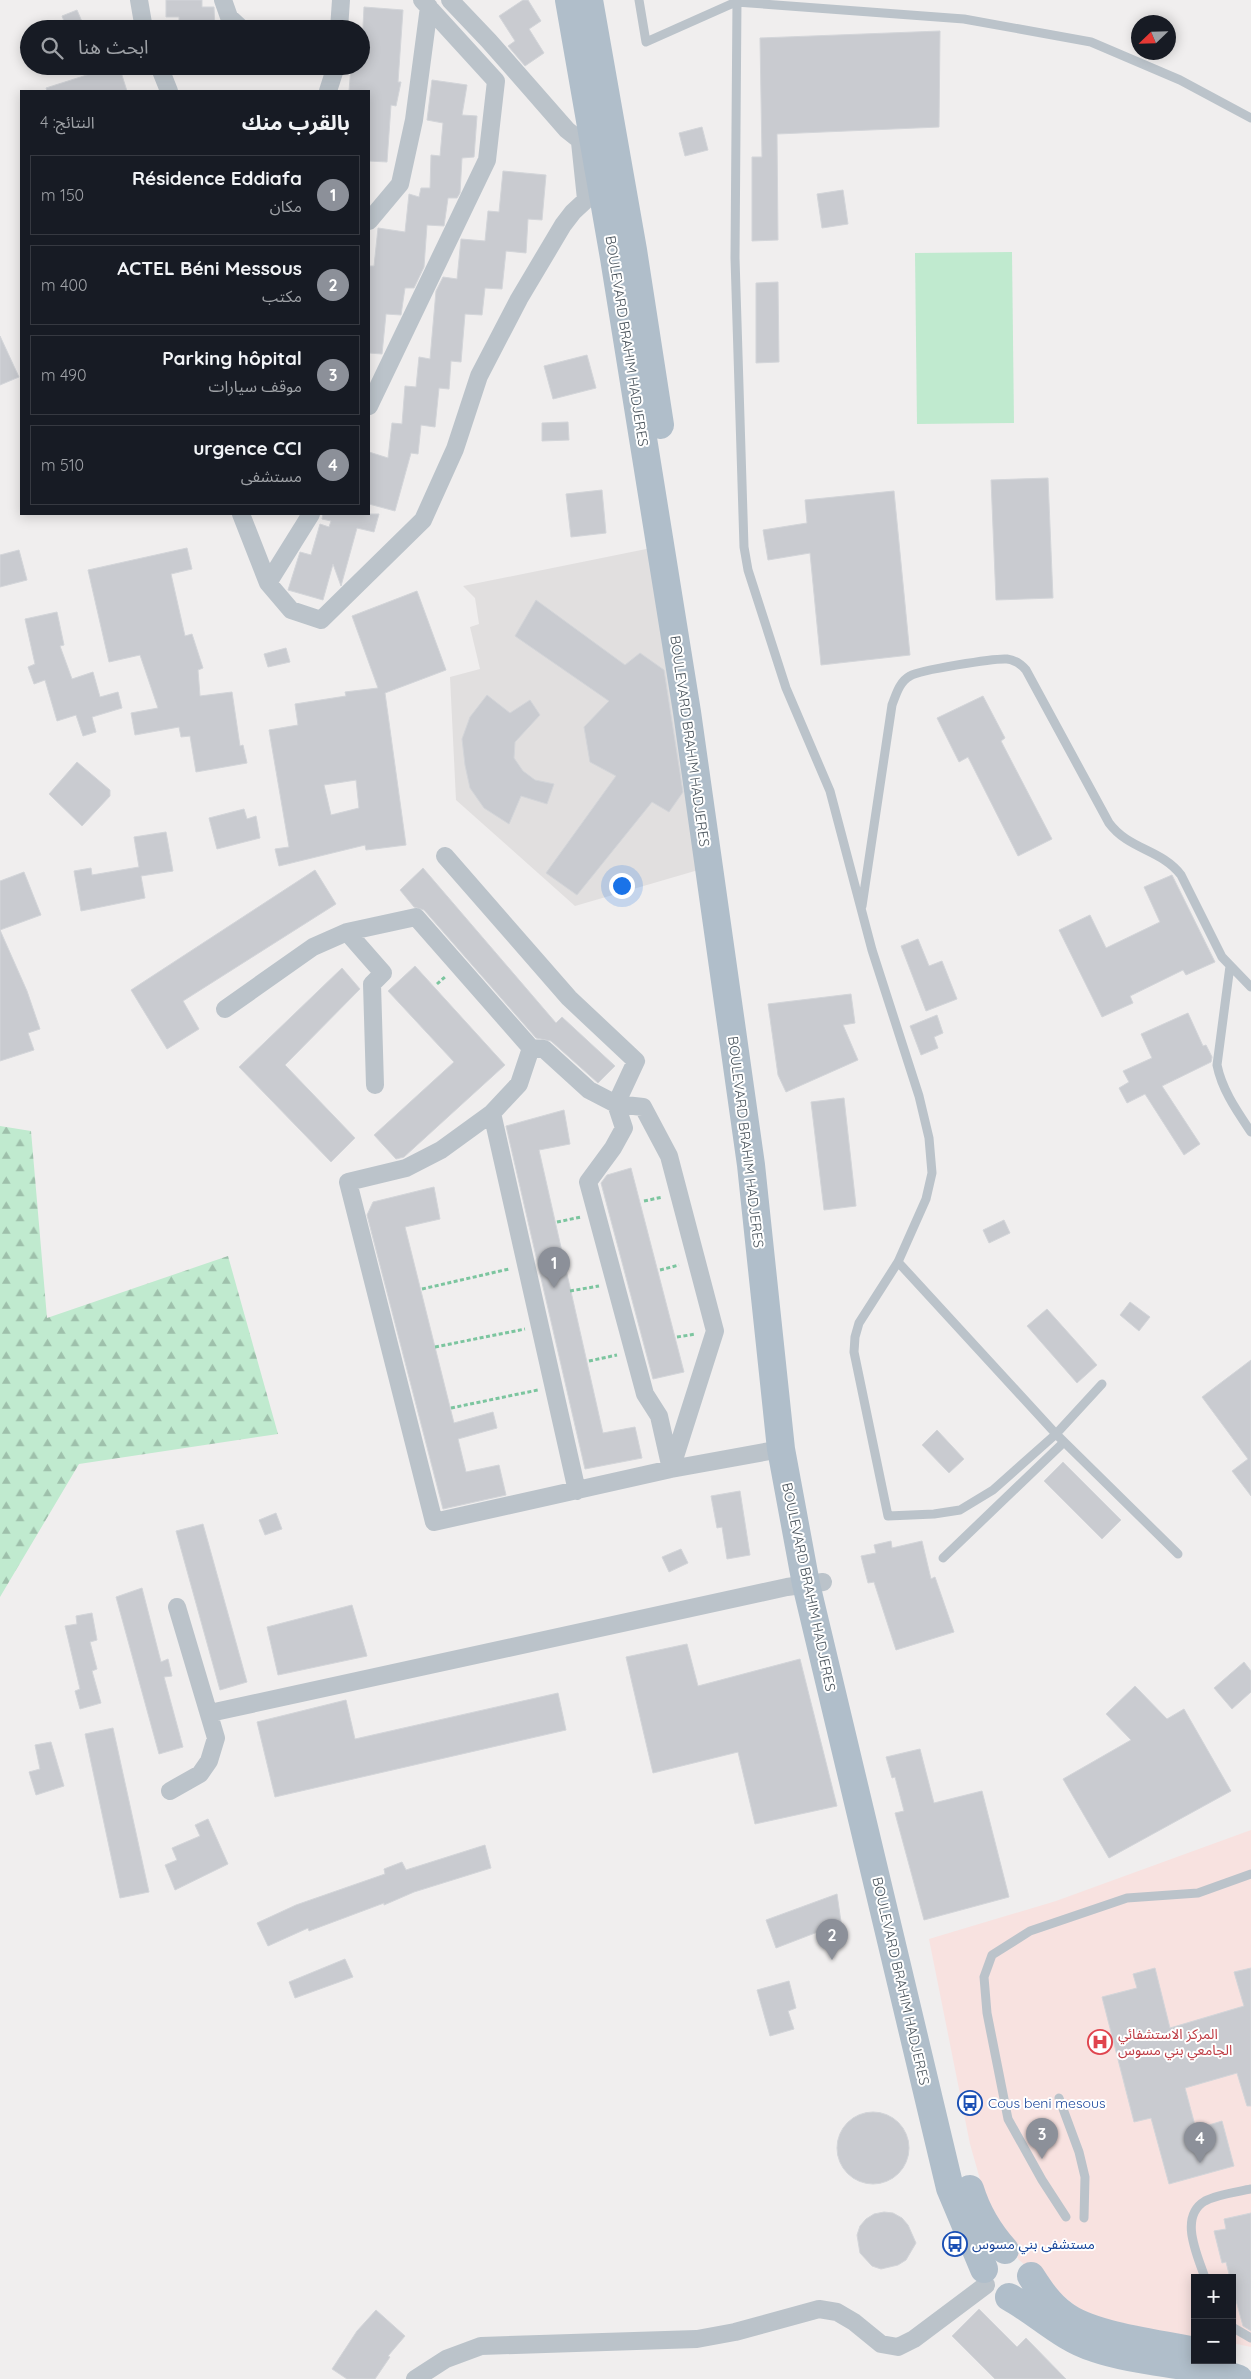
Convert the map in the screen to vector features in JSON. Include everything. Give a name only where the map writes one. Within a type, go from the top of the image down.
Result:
[{"type":"main road","name":"BOULEVARD BRAHIM HADJERES","points":[[569,0],[687,712],[750,1165],[781,1449],[814,1583],[950,2188],[993,2284]]},
{"type":"main road","points":[[589,0],[597,170],[705,707],[768,1167],[796,1445],[812,1537],[814,1583],[968,2182],[982,2220],[1005,2250]]},
{"type":"main road","points":[[1191,2350],[1098,2330],[1079,2324],[1051,2304],[1031,2276],[1028,2262],[1024,2257],[1012,2250],[1005,2250],[989,2258],[993,2284],[1068,2338],[1094,2348],[1151,2362],[1213,2372],[1238,2372]]},
{"type":"main road","points":[[993,2284],[1021,2292],[1031,2276]]},
{"type":"street","points":[[139,0],[142,20]]},
{"type":"street","points":[[223,0],[228,17],[232,20]]},
{"type":"street","points":[[340,20],[341,0]]},
{"type":"street","points":[[241,515],[268,582],[291,610],[321,620],[423,520],[454,450],[479,376],[500,333],[536,268],[597,170],[450,0]]},
{"type":"street","points":[[370,220],[400,184],[414,120],[425,3]]},
{"type":"street","points":[[370,404],[487,160],[496,81],[425,3]]},
{"type":"street","points":[[163,75],[169,90]]},
{"type":"street","points":[[328,90],[333,75]]},
{"type":"street","points":[[268,582],[310,515]]},
{"type":"street","points":[[445,856],[570,998],[636,1061],[616,1104],[624,1128],[613,1148],[588,1182],[645,1394],[659,1416],[671,1470]]},
{"type":"street","points":[[225,1009],[313,947],[347,932],[416,917],[531,1048],[544,1049],[589,1090],[616,1104],[643,1107],[669,1156],[715,1330],[671,1470]]},
{"type":"street","points":[[347,932],[383,974],[372,984],[375,1085]]},
{"type":"street","points":[[531,1048],[519,1084],[492,1113],[441,1150],[406,1168],[348,1182],[434,1522],[671,1470],[781,1449]]},
{"type":"street","points":[[492,1113],[577,1491]]},
{"type":"street","points":[[210,1713],[814,1583]]},
{"type":"street","points":[[170,1791],[200,1774],[209,1761],[216,1738],[178,1607]]},
{"type":"street","points":[[415,2379],[446,2359],[481,2346],[697,2339],[735,2332],[819,2309],[838,2312],[854,2322],[880,2344],[898,2347],[914,2339],[993,2284]]},
{"type":"lane","points":[[638,0],[646,42],[736,1],[964,19],[1091,42],[1180,80],[1251,118]]},
{"type":"lane","points":[[736,1],[735,258],[744,547],[748,570],[786,688],[830,791],[872,950],[919,1096],[930,1138],[932,1173],[926,1199],[898,1262],[859,1323],[855,1337],[854,1352],[888,1516],[934,1514],[960,1510],[993,1490],[1056,1434],[1102,1384]]},
{"type":"lane","points":[[862,911],[892,706],[900,686],[910,676],[930,670],[1006,658],[1019,662],[1026,670],[1108,823],[1117,835],[1126,841],[1164,858],[1174,865],[1182,875],[1222,957],[1251,987]]},
{"type":"lane","points":[[1230,966],[1217,1065],[1220,1080],[1236,1110],[1251,1132]]},
{"type":"lane","points":[[898,1262],[1056,1434],[1178,1554]]},
{"type":"lane","points":[[943,1558],[1064,1442]]},
{"type":"lane","points":[[1066,2217],[1042,2180],[1008,2119],[987,2013],[984,1976],[992,1955],[1030,1931],[1127,1898],[1198,1893],[1251,1874]]},
{"type":"lane","points":[[1059,2098],[1079,2152],[1085,2177],[1084,2218]]},
{"type":"lane","points":[[1204,2274],[1192,2236],[1192,2218],[1205,2201],[1251,2189]]},
{"type":"lane","points":[[1236,2329],[1251,2338]]},
{"type":"path","points":[[557,1222],[596,1214]]},
{"type":"path","points":[[422,1289],[526,1266]]},
{"type":"path","points":[[570,1291],[615,1283]]},
{"type":"path","points":[[435,1347],[540,1327]]},
{"type":"path","points":[[589,1361],[634,1351]]},
{"type":"path","points":[[451,1408],[553,1386]]},
{"type":"shaded area","points":[[656,547],[712,866],[575,906],[456,800],[450,677],[480,669],[470,627],[479,624],[475,598],[463,586]]},
{"type":"shaded area","name":"المركز الاستشفائي الجامعي بني مسوس","points":[[1251,1830],[1251,2347],[1236,2344],[1236,2274],[1191,2274],[1191,2338],[1133,2331],[1078,2308],[1019,2260],[985,2197],[970,2144],[929,1939],[1056,1901]]},
{"type":"green space","points":[[1012,252],[1014,423],[917,424],[915,253]]},
{"type":"green space","points":[[0,1126],[31,1131],[47,1318],[228,1256],[278,1434],[79,1464],[0,1597]]},
{"type":"building","points":[[166,0],[202,0],[202,7],[214,7],[215,20],[179,20],[179,17],[166,17]]},
{"type":"building","points":[[523,0],[528,0],[541,21],[529,29],[544,53],[525,66],[508,46],[515,41],[499,16]]},
{"type":"building","points":[[364,7],[403,10],[398,82],[401,82],[396,106],[391,105],[387,162],[370,161],[370,90],[349,90],[350,75],[370,75],[370,20],[363,20]]},
{"type":"building","points":[[77,10],[81,20],[64,20],[62,16]]},
{"type":"building","points":[[940,31],[939,127],[777,134],[778,240],[752,241],[752,157],[762,157],[760,38]]},
{"type":"building","points":[[87,75],[122,75],[127,90],[47,90],[46,88]]},
{"type":"building","points":[[432,80],[467,85],[462,115],[477,116],[474,157],[462,158],[460,193],[457,198],[448,198],[444,226],[427,225],[424,267],[414,288],[405,288],[401,315],[386,314],[382,354],[370,353],[370,266],[374,266],[378,228],[405,232],[409,194],[419,197],[421,188],[430,188],[431,155],[440,156],[443,123],[427,120]]},
{"type":"building","points":[[702,127],[708,150],[685,156],[679,133]]},
{"type":"building","points":[[503,171],[546,175],[542,220],[528,219],[526,253],[506,251],[502,289],[485,288],[482,315],[465,314],[461,362],[451,361],[449,389],[439,388],[435,427],[421,425],[418,454],[411,453],[395,511],[370,504],[370,452],[388,458],[392,423],[402,424],[405,386],[416,387],[419,357],[430,359],[436,291],[443,277],[457,279],[461,239],[485,241],[488,211],[499,212]]},
{"type":"building","points":[[843,190],[848,224],[822,228],[817,194]]},
{"type":"building","points":[[778,282],[779,362],[756,363],[756,283]]},
{"type":"building","points":[[0,336],[19,377],[0,385]]},
{"type":"building","points":[[587,355],[596,388],[553,399],[544,366]]},
{"type":"building","points":[[568,422],[569,440],[542,441],[542,423]]},
{"type":"building","points":[[1048,478],[1053,598],[996,600],[991,480]]},
{"type":"building","points":[[602,490],[606,533],[571,537],[566,494]]},
{"type":"building","points":[[894,491],[910,655],[821,665],[810,553],[768,560],[763,530],[807,523],[805,500]]},
{"type":"building","points":[[379,514],[374,532],[357,528],[341,586],[333,564],[323,600],[288,590],[300,552],[311,555],[320,524],[329,527],[331,521],[322,519],[323,515]]},
{"type":"building","points":[[187,548],[192,569],[171,574],[185,636],[192,634],[203,668],[198,670],[200,696],[232,692],[240,746],[243,745],[247,763],[196,772],[190,736],[181,737],[179,727],[135,735],[131,713],[158,708],[140,655],[109,662],[88,570]]},
{"type":"building","points":[[19,550],[27,580],[0,587],[0,555]]},
{"type":"building","points":[[417,591],[446,670],[385,693],[406,845],[366,850],[365,845],[279,866],[275,849],[289,847],[269,730],[298,725],[295,704],[346,696],[345,692],[378,688],[352,616]],"holes":[[[356,780],[359,808],[331,815],[324,785]]]},
{"type":"building","points":[[536,600],[625,665],[640,653],[664,670],[683,792],[669,812],[652,802],[577,895],[546,873],[616,776],[590,762],[584,727],[609,701],[515,636]]},
{"type":"building","points":[[57,612],[64,645],[60,646],[72,679],[93,672],[100,697],[118,692],[122,708],[92,717],[96,732],[83,736],[76,715],[57,721],[45,680],[34,684],[28,667],[35,664],[25,619]]},
{"type":"building","points":[[286,648],[290,662],[268,667],[264,654]]},
{"type":"building","points":[[487,695],[510,713],[530,700],[540,715],[515,742],[514,758],[523,771],[535,780],[554,784],[547,804],[521,796],[509,824],[484,808],[470,788],[465,765],[462,739],[470,717]]},
{"type":"building","points":[[983,696],[1005,738],[1001,741],[1052,839],[1018,856],[968,757],[959,762],[937,718]]},
{"type":"building","points":[[77,762],[110,790],[110,796],[82,826],[49,794]]},
{"type":"building","points":[[244,809],[247,819],[256,816],[260,838],[217,849],[209,818]]},
{"type":"building","points":[[166,832],[173,871],[141,876],[145,898],[81,911],[74,871],[91,868],[92,875],[139,867],[134,837]]},
{"type":"building","points":[[423,868],[556,1023],[562,1017],[615,1066],[598,1083],[551,1041],[536,1038],[424,910],[414,907],[400,890]]},
{"type":"building","points":[[315,870],[336,904],[183,1001],[199,1029],[167,1049],[131,990]]},
{"type":"building","points":[[24,872],[41,915],[0,930],[0,881]]},
{"type":"building","points":[[1172,875],[1215,962],[1186,975],[1183,970],[1130,996],[1133,1003],[1102,1017],[1059,930],[1090,915],[1106,948],[1160,922],[1144,887]]},
{"type":"building","points":[[0,930],[27,991],[40,1029],[28,1033],[34,1050],[0,1061]]},
{"type":"building","points":[[918,939],[929,966],[942,961],[957,999],[926,1011],[901,946]]},
{"type":"building","points":[[415,966],[505,1065],[404,1157],[396,1159],[374,1135],[454,1062],[388,991]]},
{"type":"building","points":[[342,968],[360,989],[285,1065],[355,1138],[331,1162],[239,1067]]},
{"type":"building","points":[[851,994],[855,1023],[843,1025],[858,1060],[786,1092],[778,1075],[768,1004]]},
{"type":"building","points":[[1188,1013],[1203,1046],[1206,1045],[1212,1057],[1211,1062],[1162,1086],[1200,1144],[1184,1155],[1145,1094],[1127,1103],[1119,1088],[1129,1082],[1123,1071],[1152,1058],[1141,1034]]},
{"type":"building","points":[[937,1015],[943,1033],[934,1037],[938,1048],[921,1055],[910,1026]]},
{"type":"building","points":[[844,1098],[856,1206],[824,1210],[811,1102]]},
{"type":"building","points":[[564,1110],[570,1144],[539,1150],[603,1433],[635,1427],[642,1458],[585,1469],[506,1126]]},
{"type":"building","points":[[631,1168],[684,1372],[653,1379],[601,1183],[607,1175]]},
{"type":"building","points":[[434,1187],[440,1219],[405,1227],[454,1423],[493,1412],[497,1428],[458,1439],[466,1472],[499,1465],[506,1495],[443,1509],[367,1215],[373,1202]]},
{"type":"building","points":[[1004,1220],[1010,1233],[989,1243],[983,1230]]},
{"type":"building","points":[[1130,1302],[1150,1317],[1139,1331],[1120,1315]]},
{"type":"building","points":[[1047,1309],[1097,1365],[1077,1383],[1027,1326]]},
{"type":"building","points":[[1251,1360],[1251,1496],[1232,1471],[1248,1459],[1202,1397]]},
{"type":"building","points":[[937,1430],[964,1459],[949,1473],[922,1445]]},
{"type":"building","points":[[1063,1462],[1121,1520],[1102,1539],[1044,1481]]},
{"type":"building","points":[[740,1491],[750,1555],[727,1559],[722,1527],[717,1528],[711,1496]]},
{"type":"building","points":[[276,1513],[282,1529],[265,1535],[259,1520]]},
{"type":"building","points":[[203,1524],[247,1682],[220,1690],[176,1531]]},
{"type":"building","points":[[891,1541],[892,1548],[922,1541],[931,1579],[935,1577],[954,1632],[896,1650],[874,1582],[868,1583],[861,1556],[876,1553],[874,1545]]},
{"type":"building","points":[[681,1549],[688,1563],[669,1572],[662,1557]]},
{"type":"building","points":[[142,1588],[161,1662],[168,1659],[172,1676],[164,1677],[183,1747],[159,1754],[116,1597]]},
{"type":"building","points":[[352,1605],[367,1656],[278,1675],[267,1627]]},
{"type":"building","points":[[92,1613],[97,1640],[90,1642],[97,1669],[92,1671],[101,1703],[80,1709],[75,1691],[80,1689],[65,1626],[77,1624],[76,1616]]},
{"type":"building","points":[[687,1644],[698,1686],[800,1659],[837,1806],[755,1824],[738,1752],[653,1773],[626,1657]]},
{"type":"building","points":[[1244,1662],[1251,1671],[1251,1692],[1232,1709],[1214,1688]]},
{"type":"building","points":[[1135,1686],[1167,1719],[1184,1709],[1231,1791],[1109,1858],[1063,1779],[1131,1740],[1106,1714]]},
{"type":"building","points":[[558,1693],[566,1730],[275,1797],[257,1722],[346,1700],[355,1739]]},
{"type":"building","points":[[113,1728],[149,1892],[120,1898],[85,1734]]},
{"type":"building","points":[[51,1742],[64,1786],[36,1795],[29,1772],[40,1769],[35,1745]]},
{"type":"building","points":[[920,1749],[934,1803],[982,1791],[1009,1897],[924,1920],[895,1813],[904,1811],[895,1777],[892,1778],[886,1757]]},
{"type":"building","points":[[208,1819],[228,1864],[175,1890],[165,1865],[177,1860],[172,1848],[200,1836],[195,1825]]},
{"type":"building","points":[[485,1845],[491,1868],[414,1892],[384,1905],[384,1903],[309,1931],[308,1928],[268,1946],[257,1923],[296,1905],[385,1874],[384,1869],[402,1862],[406,1870]]},
{"type":"building","points":[[837,1894],[842,1929],[815,1933],[776,1948],[766,1920]]},
{"type":"building","points":[[345,1959],[353,1977],[295,1998],[289,1982]]},
{"type":"building","points":[[1155,1968],[1170,2028],[1244,2006],[1234,1972],[1251,1968],[1251,2106],[1247,2106],[1237,2073],[1185,2088],[1196,2129],[1222,2121],[1234,2166],[1169,2184],[1151,2118],[1134,2122],[1102,1997],[1137,1988],[1133,1974]]},
{"type":"building","points":[[789,1981],[796,2008],[788,2011],[794,2029],[770,2036],[757,1990]]},
{"type":"building","points":[[873,2112],[893,2118],[903,2128],[909,2148],[903,2168],[893,2178],[873,2184],[853,2178],[843,2168],[837,2148],[843,2128],[853,2118]]},
{"type":"building","points":[[893,2213],[902,2218],[908,2225],[916,2243],[906,2260],[898,2265],[881,2269],[872,2266],[860,2253],[857,2235],[860,2226],[866,2219],[874,2214]]},
{"type":"building","points":[[1251,2213],[1251,2331],[1243,2326],[1236,2301],[1236,2274],[1229,2274],[1226,2262],[1222,2263],[1214,2231],[1226,2229],[1224,2219]]},
{"type":"building","points":[[979,2309],[1017,2347],[1026,2338],[1066,2379],[995,2379],[952,2336]]},
{"type":"building","points":[[376,2310],[405,2336],[388,2356],[390,2357],[375,2379],[347,2379],[332,2369],[357,2331]]},
{"type":"place","name":"Résidence Eddiafa","points":[[554,1288]]},
{"type":"place","name":"ACTEL Béni Messous","points":[[832,1960]]},
{"type":"place","name":"المركز الاستشفائي الجامعي بني مسوس","points":[[1100,2042]]},
{"type":"place","name":"Cous beni mesous","points":[[970,2103]]},
{"type":"place","name":"Parking hôpital","points":[[1042,2159]]},
{"type":"place","name":"urgence CCI","points":[[1200,2163]]},
{"type":"place","name":"مستشفى بني مسوس","points":[[955,2244]]}]
